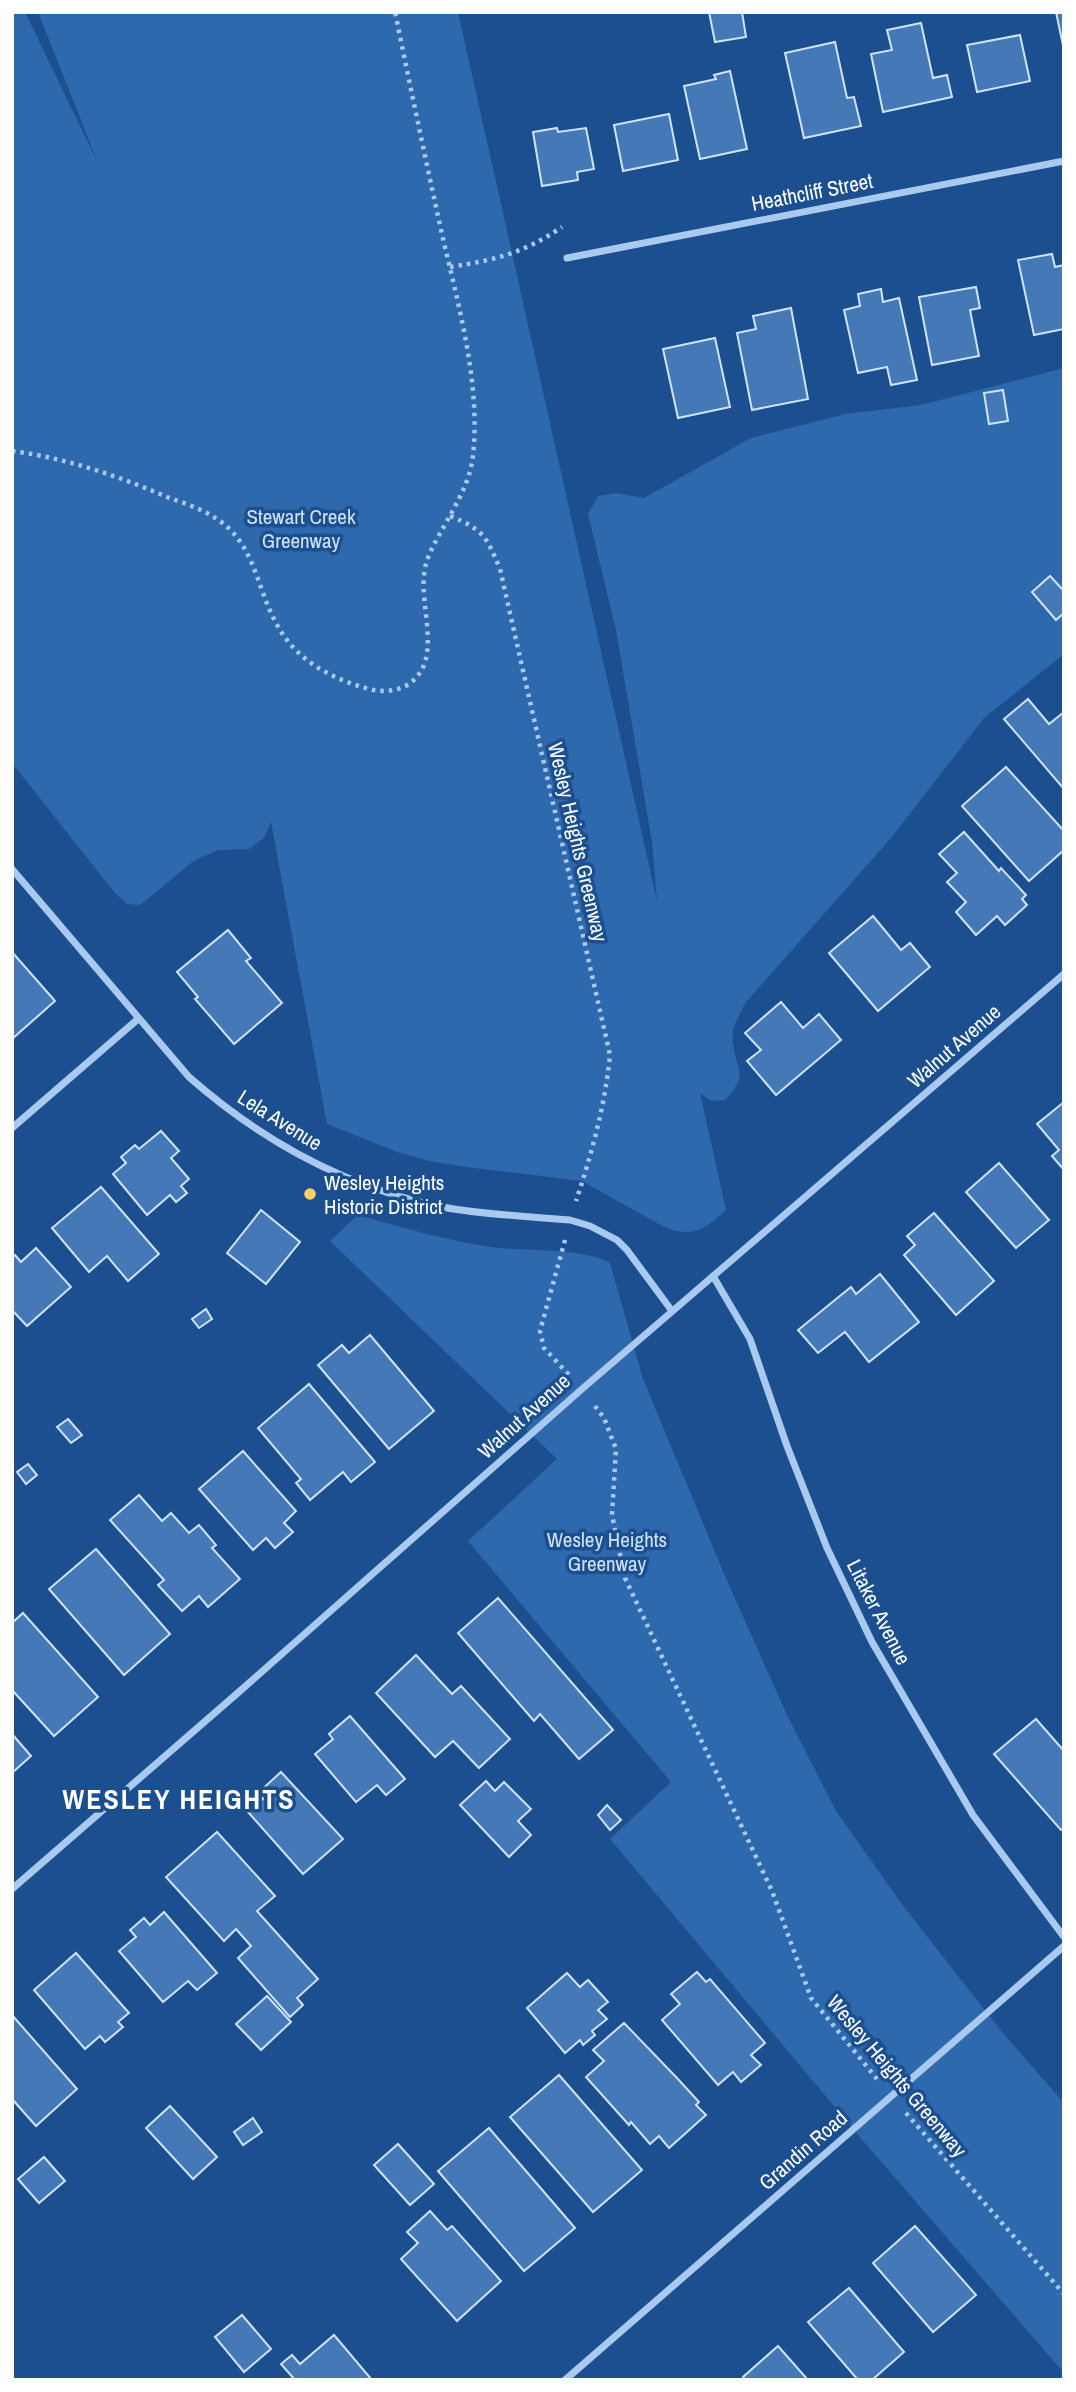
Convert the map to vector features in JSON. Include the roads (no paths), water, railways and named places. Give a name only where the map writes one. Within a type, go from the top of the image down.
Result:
[{"type":"street","name":"Heathcliff Street","points":[[567,258],[1064,160]]},
{"type":"street","name":"Lela Avenue","points":[[12,869],[189,1077],[216,1101],[275,1143],[341,1176],[375,1189],[444,1207],[570,1220],[590,1226],[617,1240],[627,1250],[672,1311]]},
{"type":"street","name":"Walnut Avenue","points":[[12,1889],[582,1388],[1064,974]]},
{"type":"street","points":[[12,1128],[138,1019]]},
{"type":"street","name":"Litaker Avenue","points":[[713,1276],[750,1339],[787,1446],[827,1548],[872,1642],[972,1815],[1064,1937]]},
{"type":"street","name":"Grandin Road","points":[[565,2380],[1064,1946]]},
{"type":"place","name":"Wesley Heights Historic District","points":[[310,1194]]},
{"type":"district","name":"WESLEY HEIGHTS","points":[[179,1799]]},
{"type":"park label","name":"Stewart Creek Greenway","points":[[301,528]]},
{"type":"park label","name":"Wesley Heights Greenway","points":[[607,1551]]}]
